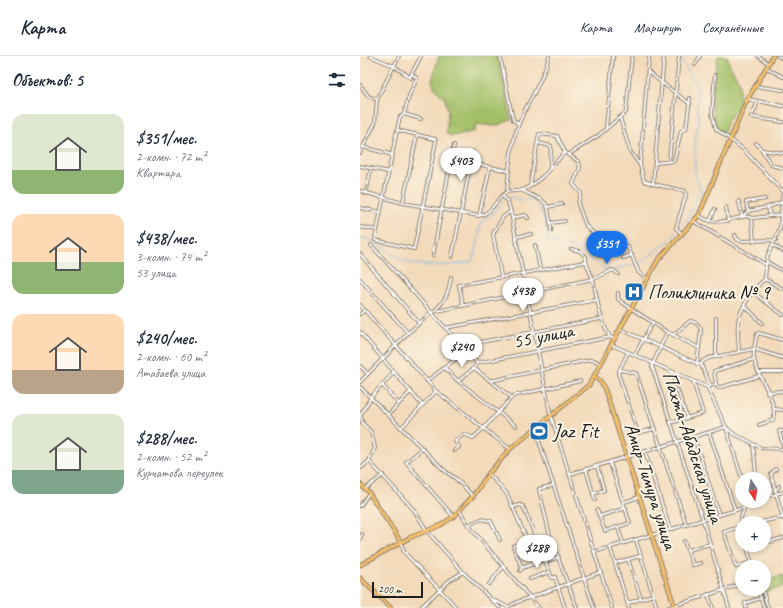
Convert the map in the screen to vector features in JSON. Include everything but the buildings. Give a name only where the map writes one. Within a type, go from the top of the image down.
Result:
[{"type":"main road","points":[[362,564],[401,542],[426,530],[441,525],[454,517],[473,496],[489,473],[510,449],[586,389],[602,365],[614,339],[658,260],[699,215],[748,99],[773,56]]},
{"type":"main road","name":"Амир-Тимура улица","points":[[595,377],[602,382],[674,607]]},
{"type":"main road","points":[[360,484],[369,492],[401,542]]},
{"type":"main road","points":[[360,579],[391,608]]},
{"type":"street","points":[[370,56],[376,57],[411,77],[417,78],[408,96],[404,114],[400,117],[397,130],[393,155],[375,240],[414,249],[436,141],[435,139],[397,130]]},
{"type":"street","points":[[360,153],[375,123],[377,99],[399,56]]},
{"type":"street","points":[[411,77],[420,56]]},
{"type":"street","points":[[500,56],[513,120],[519,124]]},
{"type":"street","points":[[507,192],[508,171],[514,138],[519,124],[540,84],[550,56]]},
{"type":"street","points":[[606,129],[613,56]]},
{"type":"street","points":[[568,156],[606,129],[626,112],[632,56]]},
{"type":"street","points":[[649,56],[640,165],[644,181],[685,191],[686,195],[676,228],[682,234]]},
{"type":"street","points":[[653,184],[664,56]]},
{"type":"street","points":[[669,162],[679,56]]},
{"type":"street","points":[[695,66],[700,56]]},
{"type":"street","points":[[758,56],[769,63]]},
{"type":"street","points":[[778,56],[783,59]]},
{"type":"street","points":[[766,68],[783,77]]},
{"type":"street","points":[[648,71],[690,104]]},
{"type":"street","points":[[715,75],[712,114],[716,129],[743,149],[783,191],[780,228],[766,263],[765,279],[758,285],[754,293],[744,305],[738,319],[739,352]]},
{"type":"street","points":[[360,85],[369,97],[377,99]]},
{"type":"street","points":[[755,86],[783,90]]},
{"type":"street","points":[[655,163],[674,161],[681,131],[686,129],[690,98]]},
{"type":"street","points":[[748,99],[783,106]]},
{"type":"street","points":[[757,101],[751,117],[783,122]]},
{"type":"street","points":[[404,114],[421,119]]},
{"type":"street","points":[[620,118],[630,151],[640,165]]},
{"type":"street","points":[[530,186],[539,134],[557,136],[568,156],[579,162],[580,168],[574,184],[582,193],[578,202],[586,226],[600,241],[609,244],[628,246],[639,273],[648,279]]},
{"type":"street","points":[[403,202],[417,135]]},
{"type":"street","points":[[538,143],[551,146],[550,169]]},
{"type":"street","points":[[756,143],[771,165],[783,168]]},
{"type":"street","points":[[432,255],[454,145]]},
{"type":"street","points":[[363,147],[393,155]]},
{"type":"street","points":[[762,150],[783,152]]},
{"type":"street","points":[[452,258],[473,152]]},
{"type":"street","points":[[360,191],[366,194],[442,210],[479,216],[485,215],[507,192],[521,190],[530,186],[550,169],[565,152]]},
{"type":"street","points":[[472,163],[508,171]]},
{"type":"street","points":[[360,166],[389,172]]},
{"type":"street","points":[[479,216],[490,167]]},
{"type":"street","points":[[366,194],[371,168]]},
{"type":"street","points":[[521,190],[540,198],[548,207],[551,231]]},
{"type":"street","points":[[503,196],[508,202],[511,211],[544,389],[551,417],[612,608]]},
{"type":"street","points":[[748,210],[746,202],[765,199]]},
{"type":"street","points":[[739,201],[742,217]]},
{"type":"street","points":[[742,217],[748,210],[768,207],[782,202]]},
{"type":"street","points":[[548,207],[562,204]]},
{"type":"street","points":[[726,207],[728,220]]},
{"type":"street","points":[[768,207],[770,216]]},
{"type":"street","points":[[360,208],[380,212]]},
{"type":"street","points":[[710,221],[716,209]]},
{"type":"street","points":[[501,276],[493,234],[503,217],[511,211]]},
{"type":"street","points":[[699,215],[710,221],[728,220],[748,216],[752,218],[781,214]]},
{"type":"street","points":[[512,218],[525,215],[528,218]]},
{"type":"street","points":[[752,218],[755,241]]},
{"type":"street","points":[[550,223],[565,221]]},
{"type":"street","points":[[693,221],[766,263],[783,271]]},
{"type":"street","points":[[360,226],[377,230]]},
{"type":"street","points":[[516,237],[531,234]]},
{"type":"street","points":[[735,235],[737,239],[741,241],[776,240]]},
{"type":"street","points":[[600,256],[605,255],[609,244]]},
{"type":"street","points":[[371,245],[476,363],[474,368],[458,381]]},
{"type":"street","points":[[535,245],[540,269]]},
{"type":"street","points":[[773,245],[783,251]]},
{"type":"street","points":[[571,249],[584,255],[585,262],[593,279],[600,319],[610,337],[614,339]]},
{"type":"street","points":[[360,254],[419,323]]},
{"type":"street","points":[[623,258],[632,255]]},
{"type":"street","points":[[464,304],[460,285],[522,272],[585,262]]},
{"type":"street","points":[[432,312],[464,304],[593,279],[613,270],[618,274]]},
{"type":"street","points":[[360,382],[408,333],[443,302],[450,288],[451,277]]},
{"type":"street","points":[[360,278],[408,333]]},
{"type":"street","points":[[765,279],[783,289]]},
{"type":"street","points":[[618,293],[618,299],[631,308],[667,332],[698,348]]},
{"type":"street","points":[[754,293],[783,315]]},
{"type":"street","points":[[445,328],[597,300]]},
{"type":"street","points":[[360,305],[436,391],[510,449]]},
{"type":"street","points":[[744,305],[762,323]]},
{"type":"street","points":[[360,314],[364,310]]},
{"type":"street","points":[[716,318],[716,357]]},
{"type":"street","points":[[460,346],[600,319]]},
{"type":"street","points":[[673,335],[690,321],[694,321],[701,330],[697,364]]},
{"type":"street","points":[[635,355],[653,322]]},
{"type":"street","points":[[620,329],[701,365]]},
{"type":"street","points":[[360,332],[422,405]]},
{"type":"street","points":[[654,363],[667,332]]},
{"type":"street","points":[[759,424],[774,420],[775,409],[772,400],[759,376],[754,359],[757,334],[783,340]]},
{"type":"street","name":"55 улица","points":[[476,363],[610,337]]},
{"type":"street","points":[[612,345],[707,387],[716,384]]},
{"type":"street","points":[[701,365],[703,362],[716,357],[754,349],[783,358]]},
{"type":"street","points":[[427,381],[465,352]]},
{"type":"street","points":[[628,352],[618,372],[638,433],[654,429]]},
{"type":"street","points":[[754,359],[714,371],[716,384],[718,388],[759,376]]},
{"type":"street","points":[[490,381],[589,360],[594,360],[602,365]]},
{"type":"street","name":"Пахта-Абадская улица","points":[[654,363],[652,366],[703,520],[729,608]]},
{"type":"street","points":[[701,365],[711,386]]},
{"type":"street","points":[[360,366],[368,374]]},
{"type":"street","points":[[445,368],[458,381],[516,426]]},
{"type":"street","points":[[474,368],[511,397]]},
{"type":"street","points":[[620,370],[636,373],[686,524]]},
{"type":"street","points":[[671,371],[687,418]]},
{"type":"street","points":[[360,469],[369,461],[375,448],[375,443],[371,432],[363,424],[360,416],[370,397],[394,372]]},
{"type":"street","points":[[758,372],[783,372]]},
{"type":"street","points":[[454,451],[459,447],[456,440],[464,434],[472,438],[484,428],[511,397],[580,381]]},
{"type":"street","points":[[670,423],[703,413],[693,381]]},
{"type":"street","points":[[382,385],[398,404]]},
{"type":"street","points":[[707,387],[726,427],[740,472]]},
{"type":"street","points":[[361,388],[389,414],[422,449],[473,496]]},
{"type":"street","points":[[401,428],[436,391]]},
{"type":"street","points":[[767,392],[783,391]]},
{"type":"street","points":[[389,414],[411,392]]},
{"type":"street","points":[[775,409],[783,410]]},
{"type":"street","points":[[570,474],[726,427]]},
{"type":"street","points":[[726,427],[733,435],[748,440],[761,448],[783,449]]},
{"type":"street","points":[[535,428],[554,485],[561,512],[585,578],[594,608]]},
{"type":"street","points":[[783,431],[778,431],[783,445]]},
{"type":"street","points":[[709,432],[735,510]]},
{"type":"street","points":[[694,437],[719,515]]},
{"type":"street","points":[[753,444],[756,472]]},
{"type":"street","points":[[422,449],[406,462],[454,517]]},
{"type":"street","points":[[645,452],[670,529]]},
{"type":"street","points":[[369,461],[414,510],[426,530],[463,572],[500,608]]},
{"type":"street","points":[[597,510],[605,531],[630,523],[610,462]]},
{"type":"street","points":[[593,494],[604,490],[597,466]]},
{"type":"street","points":[[586,469],[595,500]]},
{"type":"street","points":[[771,520],[783,518],[771,474],[776,469]]},
{"type":"street","points":[[489,473],[507,494],[514,507],[527,540]]},
{"type":"street","points":[[365,489],[383,475]]},
{"type":"street","points":[[554,485],[539,489],[550,536],[569,583],[577,608]]},
{"type":"street","points":[[775,493],[779,486]]},
{"type":"street","points":[[360,506],[369,492]]},
{"type":"street","points":[[771,494],[783,492]]},
{"type":"street","points":[[624,502],[640,497]]},
{"type":"street","points":[[514,507],[520,505],[523,506],[549,572],[552,578],[555,577],[557,588],[565,608]]},
{"type":"street","points":[[600,516],[626,508]]},
{"type":"street","points":[[594,552],[743,508],[741,516]]},
{"type":"street","points":[[460,511],[468,525],[539,608]]},
{"type":"street","points":[[468,525],[481,518],[491,521],[500,540]]},
{"type":"street","points":[[618,528],[623,544]]},
{"type":"street","points":[[735,529],[724,532],[735,564]]},
{"type":"street","points":[[360,539],[362,534]]},
{"type":"street","points":[[522,568],[513,546],[535,537]]},
{"type":"street","points":[[771,541],[783,538]]},
{"type":"street","points":[[636,540],[657,608]]},
{"type":"street","points":[[684,541],[693,565],[701,563]]},
{"type":"street","points":[[401,542],[404,552],[457,608]]},
{"type":"street","points":[[688,550],[710,544]]},
{"type":"street","points":[[610,547],[629,608]]},
{"type":"street","points":[[615,563],[640,556]]},
{"type":"street","points":[[520,570],[522,568],[559,557]]},
{"type":"street","points":[[360,559],[362,564]]},
{"type":"street","points":[[628,559],[641,599]]},
{"type":"street","points":[[489,584],[503,567]]},
{"type":"street","points":[[420,608],[439,589],[463,572]]},
{"type":"street","points":[[530,579],[549,572]]},
{"type":"street","points":[[491,599],[508,607],[530,597],[601,572]]},
{"type":"street","points":[[667,608],[674,607],[735,586]]},
{"type":"street","points":[[708,594],[712,608]]},
{"type":"street","points":[[628,603],[653,595]]},
{"type":"street","points":[[764,596],[768,608]]},
{"type":"street","points":[[746,608],[745,603],[761,598],[764,608]]},
{"type":"green space","points":[[439,56],[498,56],[511,120],[495,126],[476,124],[475,131],[453,136],[446,134],[448,112],[445,99],[434,87],[432,80]]},
{"type":"green space","points":[[718,56],[727,56],[730,66],[739,81],[740,104],[728,120],[723,135],[717,127],[712,108],[713,87]]},
{"type":"green space","points":[[783,576],[783,587],[771,590],[771,579]]},
{"type":"waterway","points":[[678,229],[687,220],[701,191],[695,173],[695,143],[699,117],[697,109],[698,92],[695,83],[681,59],[684,56]]},
{"type":"waterway","points":[[360,237],[374,242],[400,259],[412,264],[439,265],[466,263],[472,261],[477,248],[481,222],[492,215],[502,202],[512,197],[519,200],[531,199],[539,207],[544,218],[548,242],[578,249],[602,268],[610,270]]},
{"type":"waterway","points":[[673,237],[676,232]]},
{"type":"waterway","points":[[613,270],[630,265],[637,266],[671,239]]},
{"type":"waterway","points":[[762,596],[766,608]]},
{"type":"place","name":"Поликлиника № 9","points":[[634,292]]},
{"type":"place","name":"Jaz Fit","points":[[539,431]]}]
